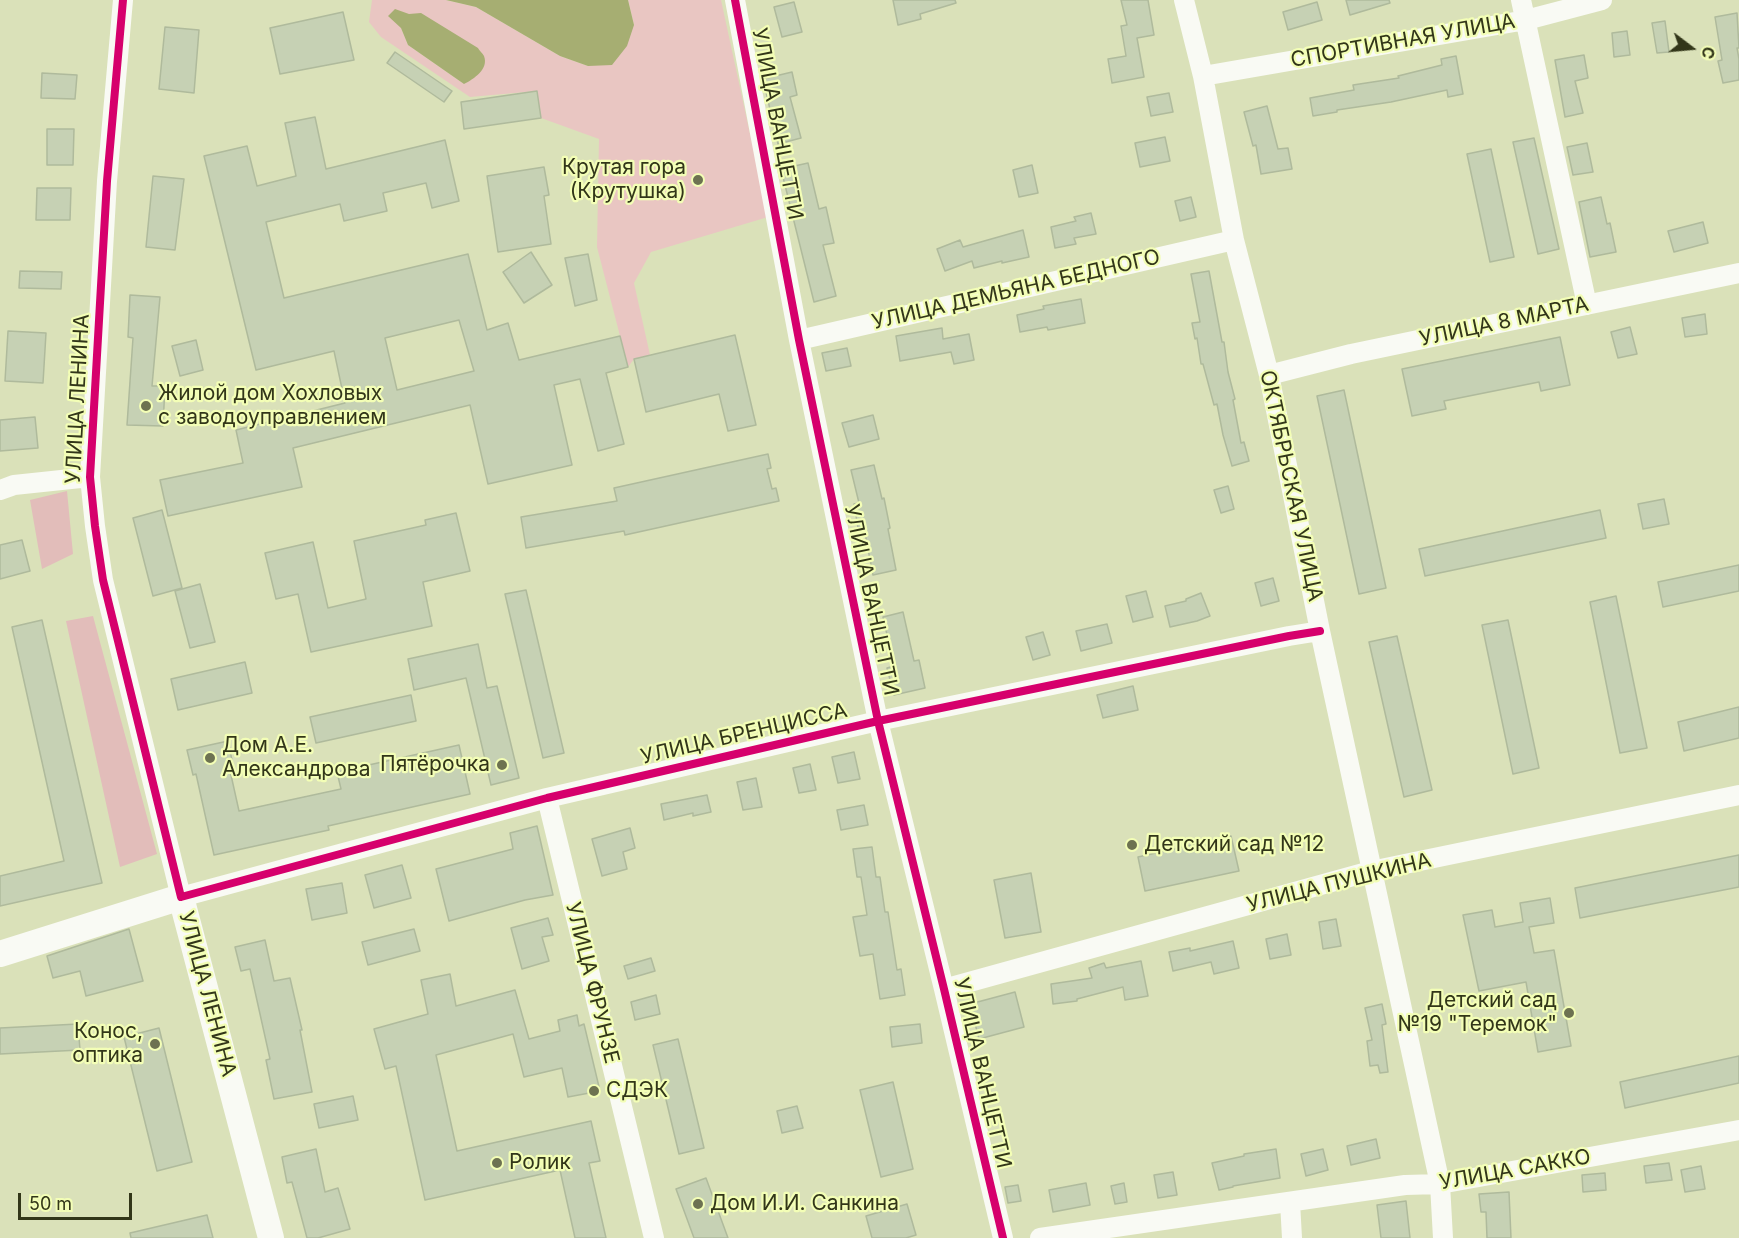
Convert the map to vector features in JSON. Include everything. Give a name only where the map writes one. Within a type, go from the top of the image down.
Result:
[{"type":"main road","points":[[0,954],[182,897]]},
{"type":"main road","name":"УЛИЦА ЛЕНИНА","points":[[182,897],[271,1238]]},
{"type":"street","name":"УЛИЦА ЛЕНИНА","points":[[123,0],[107,181],[90,477],[103,580],[182,897]]},
{"type":"street","name":"УЛИЦА ВАНЦЕТТИ","points":[[735,0],[799,340],[878,721],[1003,1238]]},
{"type":"street","name":"ОКТЯБРЬСКАЯ УЛИЦА","points":[[1184,0],[1203,76],[1234,240],[1269,375],[1320,631],[1440,1184],[1443,1238]]},
{"type":"street","points":[[1521,0],[1587,305]]},
{"type":"street","name":"СПОРТИВНАЯ УЛИЦА","points":[[1203,76],[1526,20],[1602,0]]},
{"type":"street","name":"УЛИЦА ДЕМЬЯНА БЕДНОГО","points":[[799,340],[1234,240]]},
{"type":"street","name":"УЛИЦА 8 МАРТА","points":[[1269,375],[1351,354],[1739,273]]},
{"type":"street","points":[[0,490],[14,485],[90,477]]},
{"type":"street","name":"УЛИЦА БРЕНЦИССА","points":[[182,897],[547,798],[878,721],[1320,631]]},
{"type":"street","name":"УЛИЦА ПУШКИНА","points":[[944,989],[1371,871],[1739,795]]},
{"type":"street","name":"УЛИЦА ФРУНЗЕ","points":[[547,798],[654,1238]]},
{"type":"street","name":"УЛИЦА САККО","points":[[1040,1238],[1405,1185],[1440,1184],[1739,1130]]},
{"type":"street","points":[[1290,1202],[1292,1238]]},
{"type":"shaded area","points":[[372,0],[446,0],[476,7],[560,56],[588,66],[634,25],[628,0],[721,0],[768,217],[651,252],[634,283],[650,355],[634,359],[628,367],[597,247],[599,139],[541,118],[537,91],[470,97],[381,37],[369,22]],"holes":[[[401,28],[464,84],[408,45]]]},
{"type":"shaded area","points":[[446,0],[628,0],[634,25],[627,46],[612,65],[588,66],[560,56],[476,7]]},
{"type":"shaded area","points":[[395,9],[409,14],[421,13],[478,48],[484,56],[483,69],[464,84],[408,45],[401,28],[388,16]]},
{"type":"shaded area","points":[[67,491],[73,554],[42,569],[30,500]]},
{"type":"shaded area","points":[[93,616],[157,854],[120,867],[66,621]]},
{"type":"building","points":[[893,0],[955,0],[956,3],[920,14],[921,19],[898,25]]},
{"type":"building","points":[[1121,0],[1148,0],[1154,35],[1137,38],[1144,77],[1112,83],[1108,59],[1126,56],[1121,26],[1127,25]]},
{"type":"building","points":[[1346,0],[1389,0],[1390,3],[1350,15]]},
{"type":"building","points":[[794,2],[802,32],[782,37],[774,7]]},
{"type":"building","points":[[1317,2],[1322,20],[1288,30],[1283,12]]},
{"type":"building","points":[[343,12],[354,60],[280,74],[270,28]]},
{"type":"building","points":[[1737,13],[1739,80],[1723,83],[1718,61],[1722,60],[1715,17]]},
{"type":"building","points":[[1665,21],[1669,52],[1657,53],[1652,23]]},
{"type":"building","points":[[165,27],[199,30],[194,93],[159,89]]},
{"type":"building","points":[[1627,31],[1630,55],[1614,57],[1612,33]]},
{"type":"building","points":[[395,52],[452,91],[444,102],[387,63]]},
{"type":"building","points":[[1584,55],[1588,78],[1575,81],[1583,113],[1565,117],[1555,60]]},
{"type":"building","points":[[1456,56],[1463,94],[1448,97],[1447,90],[1313,116],[1310,98],[1354,90],[1353,85],[1399,78],[1398,76],[1442,65],[1441,59]]},
{"type":"building","points":[[792,72],[797,95],[790,97],[801,138],[778,144],[763,79]]},
{"type":"building","points":[[42,73],[77,75],[75,99],[41,98]]},
{"type":"building","points":[[537,91],[541,118],[464,129],[461,102]]},
{"type":"building","points":[[1169,93],[1173,112],[1151,116],[1147,97]]},
{"type":"building","points":[[1267,106],[1278,149],[1288,148],[1292,169],[1261,174],[1256,145],[1253,146],[1244,112]]},
{"type":"building","points":[[315,117],[326,169],[445,140],[459,201],[432,208],[426,183],[383,193],[387,211],[344,221],[340,204],[266,222],[284,298],[468,254],[487,330],[508,323],[519,360],[620,336],[628,367],[606,373],[624,444],[598,451],[580,379],[554,385],[572,465],[488,484],[470,405],[293,448],[302,487],[168,516],[160,480],[243,463],[236,430],[345,403],[334,351],[256,370],[204,156],[247,146],[257,186],[296,176],[285,123]],"holes":[[[459,320],[474,371],[397,390],[385,338]]]},
{"type":"building","points":[[47,129],[74,129],[73,165],[47,165]]},
{"type":"building","points":[[1165,137],[1170,161],[1140,167],[1135,143]]},
{"type":"building","points":[[1534,138],[1559,249],[1538,254],[1513,142]]},
{"type":"building","points":[[1587,143],[1593,172],[1573,175],[1567,147]]},
{"type":"building","points":[[1491,149],[1514,257],[1490,262],[1467,154]]},
{"type":"building","points":[[808,163],[819,209],[826,207],[834,243],[823,245],[836,296],[814,302],[781,169]]},
{"type":"building","points":[[1032,165],[1038,193],[1019,197],[1013,170]]},
{"type":"building","points":[[544,167],[549,195],[544,196],[551,244],[498,252],[487,176]]},
{"type":"building","points":[[153,176],[184,179],[175,250],[146,247]]},
{"type":"building","points":[[37,188],[71,188],[70,220],[36,220]]},
{"type":"building","points":[[1191,197],[1196,217],[1180,221],[1175,201]]},
{"type":"building","points":[[1601,197],[1607,224],[1610,223],[1616,252],[1590,257],[1579,202]]},
{"type":"building","points":[[1091,213],[1096,234],[1074,238],[1076,244],[1055,248],[1051,227],[1076,221],[1074,217]]},
{"type":"building","points":[[1703,222],[1708,243],[1674,252],[1668,231]]},
{"type":"building","points":[[1023,230],[1029,257],[974,268],[972,261],[945,271],[937,249],[960,240],[963,247]]},
{"type":"building","points":[[531,252],[552,285],[524,303],[503,272]]},
{"type":"building","points":[[588,254],[597,300],[575,306],[565,258]]},
{"type":"building","points":[[20,271],[62,272],[61,289],[19,288]]},
{"type":"building","points":[[1209,271],[1235,399],[1233,400],[1241,443],[1244,442],[1249,461],[1232,466],[1217,404],[1214,405],[1203,364],[1201,364],[1192,323],[1200,322],[1191,274]]},
{"type":"building","points":[[130,295],[160,297],[152,386],[165,386],[163,426],[127,425],[133,338],[128,337]]},
{"type":"building","points":[[1081,299],[1085,323],[1048,330],[1047,327],[1020,332],[1017,315],[1044,309],[1043,306]]},
{"type":"building","points":[[1705,314],[1707,334],[1685,337],[1682,318]]},
{"type":"building","points":[[1630,327],[1637,354],[1618,358],[1611,332]]},
{"type":"building","points":[[942,328],[943,339],[969,334],[974,360],[954,364],[951,352],[900,361],[896,336]]},
{"type":"building","points":[[8,331],[46,333],[43,383],[5,381]]},
{"type":"building","points":[[735,335],[756,425],[728,431],[719,394],[646,412],[634,359]]},
{"type":"building","points":[[1560,337],[1570,385],[1541,391],[1539,382],[1444,401],[1446,409],[1412,416],[1402,369]]},
{"type":"building","points":[[196,340],[203,370],[180,376],[172,346]]},
{"type":"building","points":[[847,348],[851,366],[826,371],[822,353]]},
{"type":"building","points":[[1344,390],[1386,588],[1359,594],[1317,396]]},
{"type":"building","points":[[873,415],[879,439],[849,447],[842,423]]},
{"type":"building","points":[[35,417],[38,448],[0,451],[0,420]]},
{"type":"building","points":[[768,454],[771,468],[767,469],[772,489],[776,488],[779,501],[625,535],[624,531],[526,548],[521,517],[617,501],[614,488]]},
{"type":"building","points":[[874,465],[882,499],[884,498],[896,570],[873,575],[865,533],[859,534],[854,504],[859,503],[851,470]]},
{"type":"building","points":[[1228,486],[1234,509],[1221,513],[1214,490]]},
{"type":"building","points":[[1664,499],[1669,524],[1643,529],[1638,504]]},
{"type":"building","points":[[162,510],[182,588],[153,596],[133,518]]},
{"type":"building","points":[[1600,510],[1606,538],[1425,576],[1419,549]]},
{"type":"building","points":[[456,513],[470,571],[423,582],[432,626],[311,652],[298,594],[276,599],[265,553],[313,542],[328,608],[366,599],[354,541],[426,525],[425,520]]},
{"type":"building","points":[[22,540],[30,571],[0,579],[0,545]]},
{"type":"building","points":[[1739,565],[1739,591],[1663,607],[1658,582]]},
{"type":"building","points":[[1273,578],[1279,601],[1261,606],[1255,583]]},
{"type":"building","points":[[200,584],[215,642],[190,648],[175,591]]},
{"type":"building","points":[[526,590],[564,753],[543,758],[505,594]]},
{"type":"building","points":[[1146,591],[1153,617],[1133,622],[1126,596]]},
{"type":"building","points":[[1201,593],[1210,616],[1170,627],[1165,606],[1186,601]]},
{"type":"building","points":[[1616,596],[1647,748],[1620,753],[1590,602]]},
{"type":"building","points":[[903,612],[914,661],[919,660],[925,688],[894,695],[887,668],[894,666],[883,617]]},
{"type":"building","points":[[42,620],[102,883],[0,906],[0,876],[64,861],[12,627]]},
{"type":"building","points":[[1508,620],[1539,768],[1513,774],[1482,625]]},
{"type":"building","points":[[1107,624],[1112,643],[1081,651],[1076,631]]},
{"type":"building","points":[[1043,632],[1050,655],[1033,660],[1026,637]]},
{"type":"building","points":[[1397,636],[1432,790],[1404,797],[1369,642]]},
{"type":"building","points":[[478,644],[487,688],[497,686],[519,778],[491,785],[466,678],[414,690],[408,659]]},
{"type":"building","points":[[245,662],[252,693],[178,710],[171,679]]},
{"type":"building","points":[[1133,686],[1138,710],[1103,718],[1097,695]]},
{"type":"building","points":[[411,695],[416,721],[316,743],[310,717]]},
{"type":"building","points":[[1739,707],[1739,738],[1684,751],[1678,722]]},
{"type":"building","points":[[228,741],[233,765],[229,766],[239,811],[341,789],[337,772],[459,745],[470,794],[328,826],[329,830],[214,855],[196,774],[193,775],[187,750]]},
{"type":"building","points":[[854,752],[860,779],[838,783],[832,757]]},
{"type":"building","points":[[810,764],[816,790],[799,793],[793,768]]},
{"type":"building","points":[[756,778],[762,807],[743,810],[737,782]]},
{"type":"building","points":[[707,795],[711,812],[693,816],[693,813],[664,820],[661,804]]},
{"type":"building","points":[[864,805],[868,825],[841,830],[837,810]]},
{"type":"building","points":[[537,826],[553,895],[525,900],[449,921],[436,869],[513,849],[510,833]]},
{"type":"building","points":[[630,828],[635,848],[623,852],[627,869],[602,876],[592,839]]},
{"type":"building","points":[[1231,836],[1239,871],[1145,891],[1138,857]]},
{"type":"building","points":[[872,847],[876,877],[880,877],[897,970],[901,969],[905,995],[880,999],[873,954],[860,956],[853,917],[867,915],[861,877],[857,877],[853,849]]},
{"type":"building","points":[[1739,855],[1739,887],[1580,918],[1575,888]]},
{"type":"building","points":[[402,865],[411,898],[374,908],[365,875]]},
{"type":"building","points":[[1031,873],[1041,932],[1005,938],[994,880]]},
{"type":"building","points":[[342,883],[347,913],[312,920],[306,889]]},
{"type":"building","points":[[1550,898],[1554,923],[1529,927],[1534,953],[1554,950],[1571,1046],[1538,1052],[1526,982],[1479,991],[1463,915],[1492,910],[1495,927],[1523,922],[1520,903]]},
{"type":"building","points":[[548,918],[553,935],[542,937],[549,961],[522,969],[511,928]]},
{"type":"building","points":[[1336,919],[1341,946],[1323,949],[1319,922]]},
{"type":"building","points":[[129,929],[143,981],[86,996],[80,971],[53,978],[47,956]]},
{"type":"building","points":[[414,929],[420,951],[368,965],[362,942]]},
{"type":"building","points":[[1287,934],[1291,955],[1270,959],[1266,939]]},
{"type":"building","points":[[265,940],[274,981],[290,978],[302,1030],[300,1030],[312,1092],[274,1099],[266,1060],[270,1059],[250,969],[241,971],[235,947]]},
{"type":"building","points":[[1233,941],[1239,968],[1214,974],[1211,962],[1173,971],[1169,952],[1190,948],[1190,951]]},
{"type":"building","points":[[651,958],[655,971],[628,979],[624,966]]},
{"type":"building","points":[[1141,961],[1148,996],[1125,1000],[1123,987],[1077,999],[1077,1001],[1053,1004],[1051,984],[1092,978],[1089,968],[1104,963],[1106,968]]},
{"type":"building","points":[[450,974],[456,1006],[515,990],[529,1039],[560,1031],[558,1020],[577,1015],[579,1026],[584,1024],[600,1091],[568,1097],[562,1068],[524,1077],[513,1034],[436,1055],[457,1151],[591,1121],[600,1161],[589,1163],[606,1238],[575,1238],[560,1170],[425,1200],[396,1066],[385,1069],[374,1029],[428,1014],[421,980]]},
{"type":"building","points":[[1015,992],[1024,1027],[979,1039],[970,1004]]},
{"type":"building","points":[[656,995],[660,1014],[635,1020],[631,1002]]},
{"type":"building","points":[[1382,1004],[1386,1024],[1382,1025],[1388,1072],[1380,1073],[1378,1065],[1370,1066],[1367,1041],[1372,1040],[1365,1008]]},
{"type":"building","points":[[78,1024],[80,1050],[0,1054],[0,1028]]},
{"type":"building","points":[[920,1024],[922,1043],[892,1047],[890,1027]]},
{"type":"building","points":[[159,1028],[192,1162],[157,1171],[124,1037]]},
{"type":"building","points":[[678,1039],[704,1148],[679,1154],[653,1045]]},
{"type":"building","points":[[1739,1056],[1739,1083],[1625,1108],[1620,1082]]},
{"type":"building","points":[[893,1082],[913,1169],[881,1177],[860,1090]]},
{"type":"building","points":[[353,1096],[358,1120],[319,1128],[314,1104]]},
{"type":"building","points":[[797,1106],[803,1128],[782,1133],[777,1111]]},
{"type":"building","points":[[1376,1139],[1380,1158],[1351,1165],[1347,1146]]},
{"type":"building","points":[[316,1149],[325,1192],[338,1188],[350,1229],[318,1238],[307,1238],[292,1182],[287,1183],[282,1157]]},
{"type":"building","points":[[1276,1149],[1280,1178],[1219,1190],[1212,1163],[1244,1156],[1244,1154]]},
{"type":"building","points":[[1323,1149],[1328,1170],[1306,1176],[1301,1154]]},
{"type":"building","points":[[1669,1163],[1672,1180],[1646,1183],[1644,1166]]},
{"type":"building","points":[[1701,1166],[1705,1189],[1685,1192],[1681,1170]]},
{"type":"building","points":[[1173,1172],[1177,1195],[1158,1198],[1154,1175]]},
{"type":"building","points":[[1605,1173],[1606,1190],[1583,1192],[1582,1175]]},
{"type":"building","name":"Дом И.И. Санкина","points":[[706,1178],[728,1238],[694,1238],[676,1189]]},
{"type":"building","points":[[1086,1183],[1090,1205],[1053,1212],[1049,1190]]},
{"type":"building","points":[[1124,1183],[1127,1202],[1115,1204],[1111,1186]]},
{"type":"building","points":[[1018,1185],[1021,1201],[1008,1203],[1005,1187]]},
{"type":"building","points":[[1509,1192],[1511,1238],[1487,1238],[1486,1212],[1481,1212],[1479,1194]]},
{"type":"building","points":[[1406,1201],[1410,1238],[1381,1238],[1377,1205]]},
{"type":"building","points":[[907,1204],[916,1235],[906,1238],[872,1238],[866,1216]]},
{"type":"building","points":[[207,1215],[213,1238],[131,1238],[130,1233]]},
{"type":"cycle path","points":[[123,0],[107,181],[90,477],[103,580],[181,897],[547,798],[878,721],[1320,631]]},
{"type":"cycle path","points":[[735,0],[799,340],[878,721],[1003,1238]]},
{"type":"place","name":"Крутая гора (Крутушка)","points":[[698,180]]},
{"type":"place","name":"Жилой дом Хохловых с заводоуправлением","points":[[146,406]]},
{"type":"place","name":"Дом А.Е. Александрова","points":[[210,758]]},
{"type":"place","name":"Пятёрочка","points":[[502,765]]},
{"type":"place","name":"Детский сад №12","points":[[1132,845]]},
{"type":"place","name":"Детский сад №19 \"Теремок\"","points":[[1569,1013]]},
{"type":"place","name":"Конос, оптика","points":[[155,1044]]},
{"type":"place","name":"СДЭК","points":[[594,1091]]},
{"type":"place","name":"Ролик","points":[[497,1163]]},
{"type":"place","name":"Дом И.И. Санкина","points":[[698,1204]]}]
